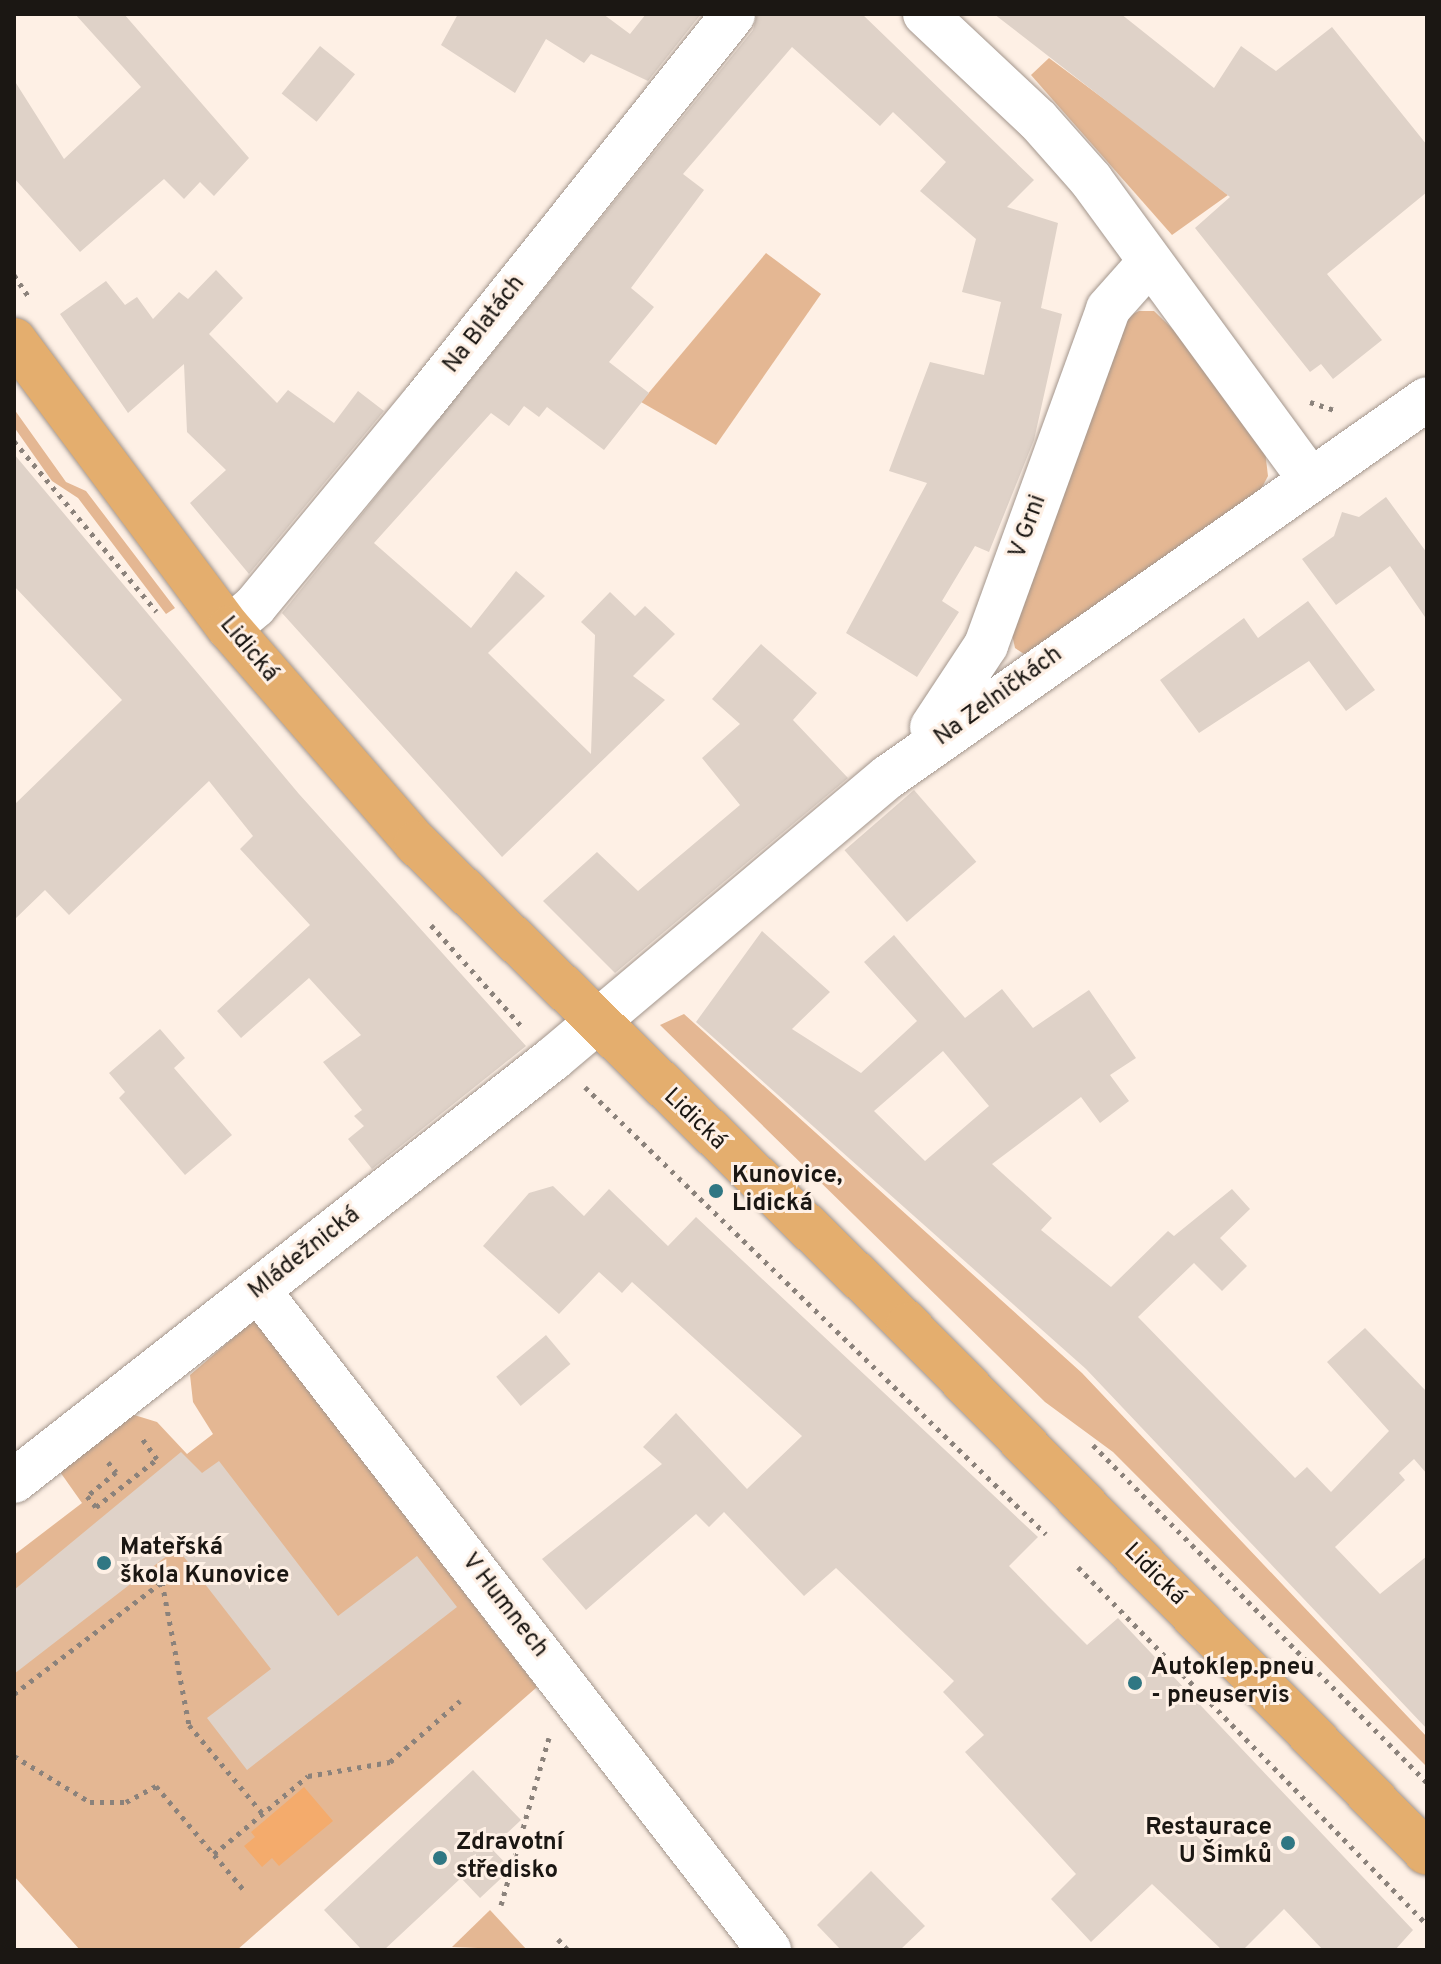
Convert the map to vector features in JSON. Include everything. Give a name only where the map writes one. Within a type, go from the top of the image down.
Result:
[{"type":"main road","name":"Lidická","points":[[14,340],[229,628],[416,843],[594,1024],[908,1325],[1427,1853]]},
{"type":"street","name":"Na Blatách","points":[[229,628],[255,606],[423,403],[733,14]]},
{"type":"street","points":[[925,14],[1038,120],[1107,201],[1147,265],[1308,476]]},
{"type":"street","name":"V Grni","points":[[888,777],[976,667],[1108,309],[1147,265]]},
{"type":"street","name":"Na Zelničkách","points":[[594,1024],[888,777],[1308,476],[1427,399]]},
{"type":"street","name":"Mládežnická","points":[[14,1481],[110,1432],[258,1290],[594,1024]]},
{"type":"street","name":"V Humnech","points":[[258,1290],[744,1941]]},
{"type":"path","points":[[14,441],[160,616]]},
{"type":"path","points":[[420,913],[554,1058],[1050,1538]]},
{"type":"path","points":[[110,1432],[142,1439],[157,1459],[96,1507],[87,1496],[116,1472],[110,1432]]},
{"type":"path","points":[[142,1439],[151,1432]]},
{"type":"path","points":[[1072,1561],[1427,1925]]},
{"type":"path","points":[[14,1694],[162,1582],[189,1725],[263,1814]]},
{"type":"path","points":[[214,1854],[308,1776],[390,1762],[460,1701]]},
{"type":"path","points":[[501,1905],[554,1722]]},
{"type":"path","points":[[14,1756],[90,1802],[126,1802],[156,1786],[243,1889]]},
{"type":"path","points":[[558,1939],[568,1950]]},
{"type":"shaded area","points":[[1049,58],[1228,195],[1172,235],[1031,75]]},
{"type":"shaded area","points":[[766,253],[821,294],[716,445],[641,402]]},
{"type":"shaded area","points":[[1139,311],[1154,311],[1186,342],[1265,451],[1268,476],[1258,495],[1027,656],[1015,648],[1011,630],[1129,316]]},
{"type":"shaded area","points":[[14,409],[66,482],[86,491],[175,608],[166,614],[78,498],[52,481],[14,427]]},
{"type":"shaded area","points":[[684,1014],[1082,1373],[1427,1737],[1427,1767],[1113,1452],[1045,1402],[660,1025]]},
{"type":"shaded area","points":[[254,1320],[537,1687],[237,1950],[80,1950],[14,1876],[14,1555],[82,1503],[58,1469],[131,1414],[157,1422],[187,1454],[213,1434],[193,1402],[190,1375]]},
{"type":"shaded area","points":[[304,1787],[333,1821],[279,1866],[272,1858],[262,1867],[244,1846],[255,1837],[251,1832]]},
{"type":"shaded area","points":[[490,1910],[527,1950],[452,1947]]},
{"type":"building","points":[[75,14],[124,14],[249,158],[214,196],[200,182],[184,199],[164,179],[80,252],[14,178],[14,80],[64,159],[141,87]]},
{"type":"building","points":[[458,14],[603,14],[630,34],[646,14],[701,14],[648,81],[591,54],[584,63],[546,39],[515,93],[441,45]]},
{"type":"building","points":[[757,14],[862,14],[1034,180],[1007,207],[1058,223],[1041,308],[1062,314],[1034,440],[989,552],[975,546],[942,601],[959,612],[917,677],[846,633],[927,483],[889,471],[930,362],[984,375],[1001,302],[962,292],[976,239],[920,191],[946,162],[893,112],[880,126],[792,47],[683,174],[704,190],[631,288],[654,307],[609,362],[649,393],[604,450],[547,407],[539,417],[524,406],[509,426],[491,413],[374,543],[471,628],[516,571],[545,596],[488,653],[591,754],[595,635],[581,622],[610,592],[635,616],[645,606],[675,634],[633,676],[665,700],[502,857],[282,613],[753,30]]},
{"type":"building","points":[[994,14],[1121,14],[1214,88],[1241,46],[1276,71],[1332,27],[1427,145],[1427,192],[1327,274],[1382,340],[1333,379],[1321,364],[1310,372],[1195,228],[1230,197]]},
{"type":"building","points":[[320,46],[355,74],[317,122],[282,93]]},
{"type":"building","points":[[216,270],[243,298],[209,334],[277,403],[288,390],[334,423],[358,391],[384,411],[249,574],[190,503],[226,470],[187,432],[184,364],[128,413],[60,314],[106,281],[125,305],[137,297],[153,319],[179,292],[188,299]]},
{"type":"building","points":[[14,454],[299,794],[526,1046],[372,1169],[348,1139],[364,1126],[354,1116],[362,1110],[323,1062],[361,1035],[309,978],[241,1038],[217,1011],[310,925],[240,849],[253,836],[209,781],[69,915],[45,890],[14,920],[14,805],[122,700],[14,586]]},
{"type":"building","points":[[1386,497],[1427,553],[1427,620],[1390,566],[1336,605],[1302,559],[1334,536],[1342,512],[1359,517]]},
{"type":"building","points":[[1308,601],[1375,690],[1346,711],[1309,661],[1199,733],[1160,680],[1244,618],[1258,638]]},
{"type":"building","points":[[761,644],[817,693],[793,720],[848,778],[615,973],[543,901],[597,852],[638,891],[740,805],[702,758],[740,724],[712,699]]},
{"type":"building","points":[[914,790],[976,862],[907,922],[845,850]]},
{"type":"building","points":[[762,931],[830,992],[792,1029],[861,1073],[917,1021],[864,962],[894,935],[965,1018],[1002,989],[1033,1028],[1089,990],[1136,1058],[1110,1075],[1129,1101],[1100,1123],[1081,1097],[992,1164],[1052,1218],[1041,1230],[1111,1287],[1168,1231],[1174,1236],[1232,1189],[1250,1209],[1220,1238],[1247,1266],[1222,1291],[1194,1263],[1138,1317],[1295,1478],[1307,1467],[1331,1492],[1389,1431],[1327,1362],[1365,1328],[1427,1392],[1427,1474],[1414,1459],[1399,1473],[1405,1480],[1335,1547],[1380,1594],[1427,1556],[1427,1729],[1086,1369],[696,1022]],"holes":[[[943,1051],[989,1106],[925,1161],[874,1111]]]},
{"type":"building","points":[[160,1029],[185,1058],[174,1068],[232,1135],[185,1175],[119,1098],[125,1092],[109,1073]]},
{"type":"building","points":[[553,1186],[584,1216],[609,1189],[668,1246],[696,1217],[1038,1537],[1009,1566],[1087,1645],[1118,1618],[1413,1930],[1395,1950],[1323,1950],[1284,1909],[1243,1950],[1222,1950],[1152,1884],[1091,1942],[1051,1899],[1076,1874],[965,1752],[984,1735],[943,1692],[954,1681],[836,1568],[804,1596],[724,1512],[709,1527],[696,1514],[586,1610],[542,1559],[662,1464],[643,1447],[676,1413],[747,1489],[802,1436],[632,1282],[622,1293],[599,1272],[559,1314],[483,1246],[529,1193]]},
{"type":"building","points":[[546,1335],[570,1364],[521,1406],[496,1377]]},
{"type":"building","points":[[181,1452],[202,1473],[219,1461],[338,1616],[417,1556],[457,1607],[247,1770],[207,1718],[271,1669],[177,1548],[14,1674],[14,1590]]},
{"type":"building","name":"Zdravotní středisko","points":[[473,1770],[521,1820],[491,1848],[511,1869],[480,1898],[461,1878],[384,1950],[362,1950],[324,1910]]},
{"type":"building","points":[[871,1871],[925,1926],[900,1950],[841,1950],[817,1925]]},
{"type":"place","name":"Kunovice, Lidická","points":[[716,1191]]},
{"type":"place","name":"Mateřská škola Kunovice","points":[[104,1563]]},
{"type":"place","name":"Autoklep.pneu - pneuservis","points":[[1135,1683]]},
{"type":"place","name":"Restaurace U Šimků","points":[[1288,1843]]},
{"type":"place","name":"Zdravotní středisko","points":[[440,1858]]}]
